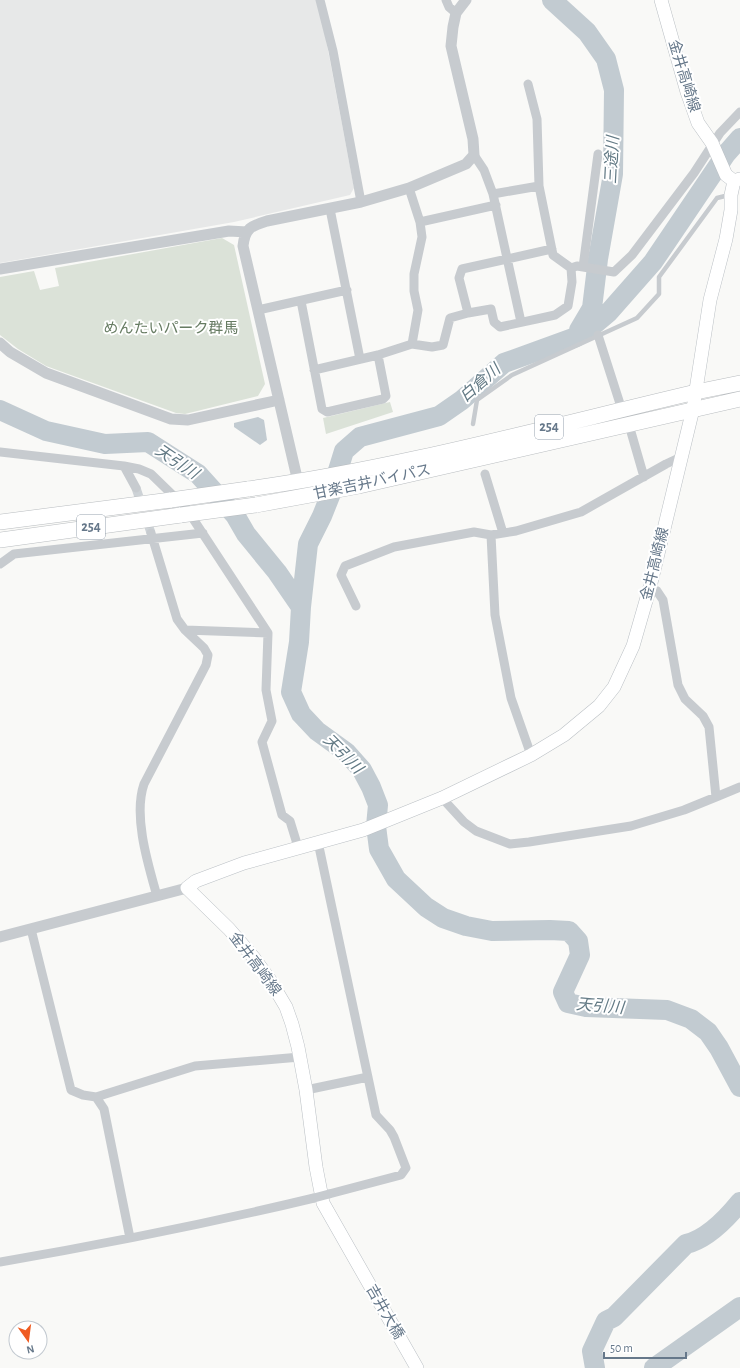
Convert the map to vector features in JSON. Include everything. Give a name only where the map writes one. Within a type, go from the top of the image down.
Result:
[{"type":"highway","name":"甘楽吉井バイパス","points":[[0,522],[298,482],[359,471],[740,383]]},
{"type":"highway","name":"甘楽吉井バイパス","points":[[0,540],[256,505],[316,495],[740,399]]},
{"type":"main road","name":"金井高崎線","points":[[318,842],[362,830],[442,798],[531,755],[564,735],[599,706],[614,687],[633,646],[650,587],[693,409],[710,300],[726,239],[731,210],[733,178],[698,123],[691,104],[661,0]]},
{"type":"main road","points":[[186,888],[196,881],[244,863],[298,846],[318,842]]},
{"type":"main road","name":"金井高崎線","points":[[186,888],[229,929],[254,958],[270,980],[286,1007],[300,1057],[316,1167],[323,1203],[353,1255]]},
{"type":"main road","name":"吉井大橋","points":[[353,1255],[417,1368]]},
{"type":"street","points":[[320,0],[333,51],[361,202]]},
{"type":"street","points":[[446,0],[449,7],[456,13]]},
{"type":"street","points":[[466,0],[456,13],[451,46],[473,139],[474,154],[484,170],[496,205],[521,322]]},
{"type":"street","points":[[528,84],[537,119],[539,186],[553,255],[571,268]]},
{"type":"street","points":[[571,268],[577,266],[588,267],[614,272],[632,255],[740,112]]},
{"type":"street","points":[[298,482],[243,246],[244,235],[253,225],[267,221],[361,202],[409,188],[466,164],[474,154]]},
{"type":"street","points":[[588,267],[598,154]]},
{"type":"street","points":[[493,194],[539,186]]},
{"type":"street","points":[[409,188],[420,222],[422,237],[414,274],[414,291],[418,310],[412,344]]},
{"type":"street","points":[[420,222],[496,205]]},
{"type":"street","points":[[330,209],[360,359]]},
{"type":"street","points":[[0,269],[230,231],[247,232]]},
{"type":"street","points":[[468,313],[459,278],[462,269],[552,249]]},
{"type":"street","points":[[314,370],[378,355],[412,344],[432,348],[443,345],[450,318],[468,313],[491,308],[494,322],[500,327],[555,315],[568,306],[572,282],[571,268]]},
{"type":"street","points":[[258,310],[347,290]]},
{"type":"street","points":[[301,301],[322,409],[327,412],[383,399],[386,396],[378,355]]},
{"type":"street","points":[[598,335],[622,410]]},
{"type":"street","points":[[0,343],[10,352],[46,373],[171,420],[188,420],[279,400]]},
{"type":"street","points":[[629,425],[644,477]]},
{"type":"street","points":[[0,452],[139,469],[151,474],[186,508],[268,633],[266,690],[272,721],[262,742],[282,815],[290,821],[298,846]]},
{"type":"street","points":[[356,606],[341,575],[345,566],[394,547],[474,532],[490,535],[516,531],[581,512],[681,457]]},
{"type":"street","points":[[124,466],[136,488]]},
{"type":"street","points":[[485,474],[503,533]]},
{"type":"street","points":[[0,564],[14,554],[152,536],[203,533]]},
{"type":"street","points":[[490,535],[495,615],[511,698],[531,755]]},
{"type":"street","points":[[152,536],[177,619],[185,630],[204,648],[208,656],[206,665],[144,784],[140,795],[145,856],[157,896]]},
{"type":"street","points":[[650,587],[657,591],[663,600],[678,685],[685,699],[703,716],[709,727],[716,797]]},
{"type":"street","points":[[185,630],[268,633]]},
{"type":"street","points":[[442,798],[476,832],[510,844],[631,826],[684,810],[740,786]]},
{"type":"street","points":[[0,1262],[130,1238],[271,1208],[401,1175],[406,1168],[394,1136],[376,1115],[318,842]]},
{"type":"street","points":[[0,937],[186,888]]},
{"type":"street","points":[[31,929],[71,1090],[83,1095],[96,1096],[195,1066],[300,1057]]},
{"type":"street","points":[[306,1090],[368,1077]]},
{"type":"street","points":[[96,1096],[104,1109],[130,1238]]},
{"type":"lane","points":[[473,424],[477,400],[512,375],[636,318],[659,294],[659,277],[717,198],[731,195]]},
{"type":"shaded area","points":[[0,0],[316,0],[324,29],[354,188],[350,195],[234,222],[0,263]]},
{"type":"shaded area","points":[[258,417],[264,420],[267,440],[260,445],[234,427],[234,423]]},
{"type":"green space","name":"めんたいパーク群馬","points":[[222,238],[234,245],[265,384],[258,396],[185,414],[176,413],[46,366],[18,349],[0,335],[0,277],[34,271],[40,290],[59,286],[55,268]]},
{"type":"green space","points":[[390,402],[393,412],[326,434],[323,418]]},
{"type":"waterway","name":"三途川","points":[[552,0],[587,32],[606,59],[614,90],[613,174],[598,259],[592,308],[579,330]]},
{"type":"waterway","name":"天引川","points":[[740,138],[726,154],[653,262],[609,312],[590,328],[576,337],[504,363],[462,400],[439,416],[360,437],[344,451],[330,496],[308,544],[301,607],[299,642],[291,692],[301,714],[317,731],[346,752],[362,770],[378,805],[376,826],[379,849],[396,879],[426,907],[443,918],[466,926],[492,931],[569,931],[578,941],[580,955],[563,992],[568,1003],[586,1007],[667,1010],[691,1019],[708,1032],[719,1048],[740,1087]]},
{"type":"waterway","name":"天引川","points":[[0,410],[46,431],[105,444],[148,442],[198,474],[235,515],[246,534],[277,572],[301,607]]},
{"type":"waterway","name":"天引川","points":[[595,1368],[592,1351],[606,1321],[614,1317],[686,1244],[709,1233],[723,1221],[740,1202]]},
{"type":"waterway","points":[[654,1368],[740,1307]]},
{"type":"tunnel","points":[[136,488],[151,533]]},
{"type":"water label","name":"白倉川","points":[[480,383]]}]
